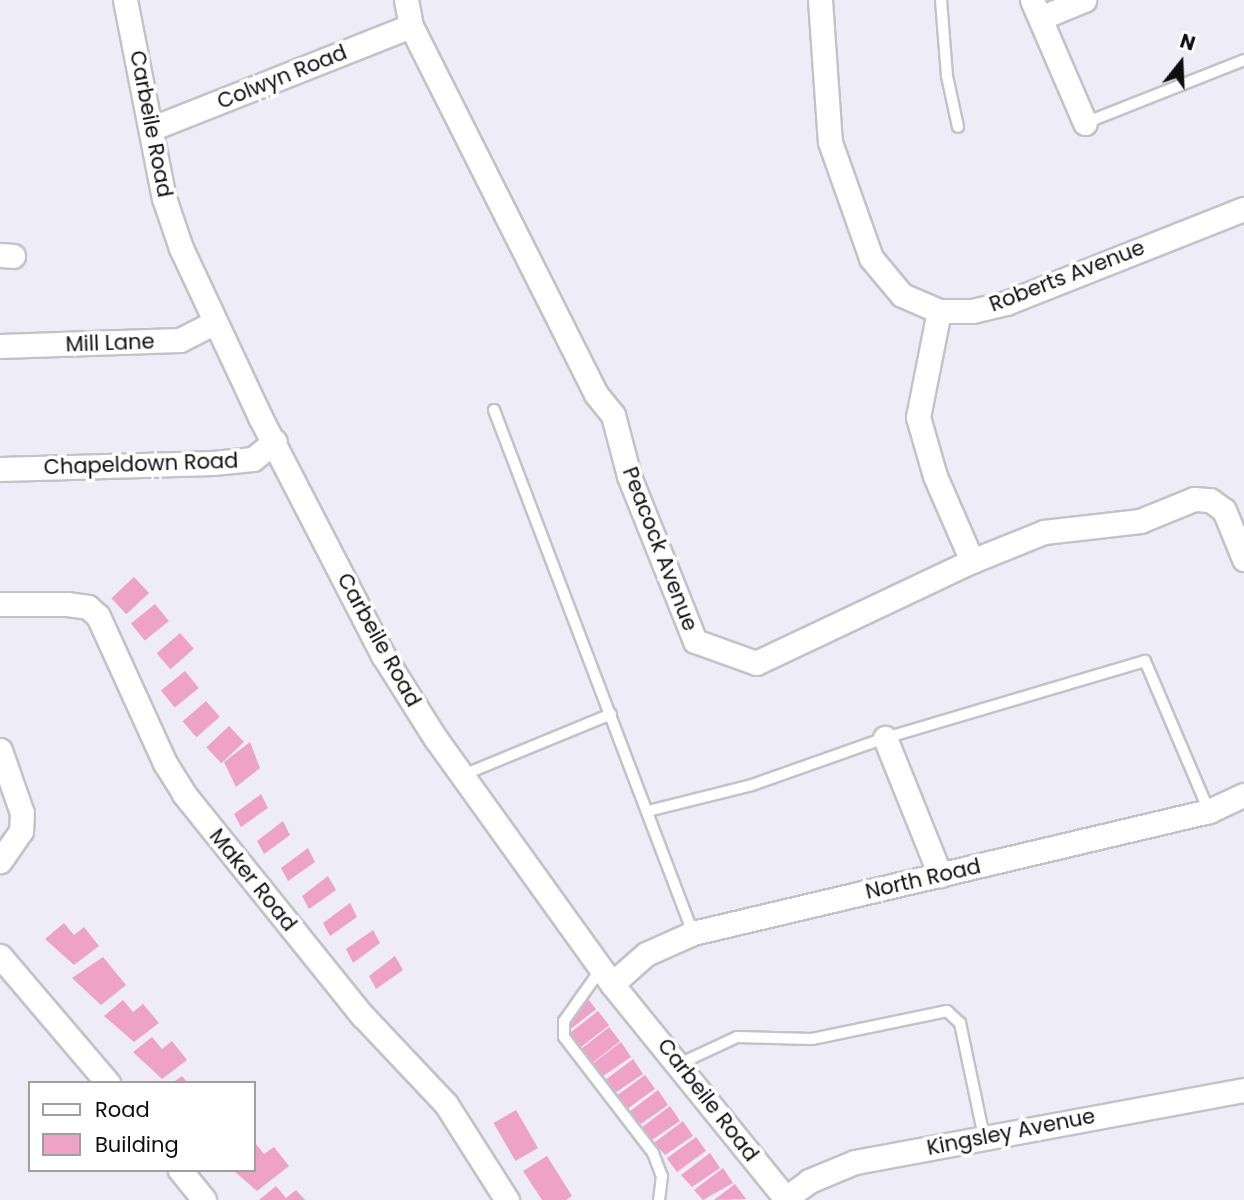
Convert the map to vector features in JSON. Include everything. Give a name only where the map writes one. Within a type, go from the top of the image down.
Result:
[{"type":"street","name":"Carbeile Road","points":[[125,0],[153,128],[163,198],[215,323],[383,655],[463,775],[607,976],[786,1199]]},
{"type":"street","name":"Peacock Avenue","points":[[406,0],[411,26],[596,394],[613,415],[629,476],[695,641],[756,663],[972,561],[1044,532],[1109,527],[1194,499],[1210,500],[1224,510],[1244,559]]},
{"type":"street","points":[[820,0],[830,142],[871,258],[902,295],[939,311],[918,417],[935,476],[972,561]]},
{"type":"street","points":[[1084,0],[1036,9],[1085,123]]},
{"type":"street","name":"Colwyn Road","points":[[153,128],[411,26]]},
{"type":"street","name":"Roberts Avenue","points":[[939,311],[972,311],[1006,303],[1244,209]]},
{"type":"street","name":"Mill Lane","points":[[0,346],[180,340],[215,323]]},
{"type":"street","name":"Chapeldown Road","points":[[0,469],[213,463],[253,459],[275,441]]},
{"type":"street","name":"Maker Road","points":[[0,604],[67,604],[88,607],[98,616],[165,763],[184,794],[362,1014],[446,1104],[507,1200]]},
{"type":"street","points":[[885,738],[940,875]]},
{"type":"street","points":[[0,750],[22,813],[21,831],[0,861]]},
{"type":"street","name":"North Road","points":[[607,976],[646,954],[693,933],[1209,811],[1244,795]]},
{"type":"street","points":[[0,956],[106,1081]]},
{"type":"street","name":"Kingsley Avenue","points":[[786,1199],[809,1181],[855,1162],[1244,1090]]},
{"type":"street","points":[[182,1172],[204,1200]]},
{"type":"lane","points":[[942,0],[947,75],[958,127]]},
{"type":"lane","points":[[1085,123],[1244,60]]},
{"type":"lane","points":[[494,410],[693,933]]},
{"type":"lane","points":[[648,811],[752,785],[885,738],[1145,661],[1209,811]]},
{"type":"lane","points":[[463,775],[611,714]]},
{"type":"lane","points":[[607,976],[564,1021],[564,1037],[653,1153],[662,1176],[659,1200]]},
{"type":"lane","points":[[679,1064],[737,1037],[812,1039],[947,1011],[960,1023],[984,1137]]},
{"type":"building","points":[[134,577],[149,593],[126,614],[111,598]]},
{"type":"building","points":[[155,604],[169,621],[145,641],[131,624]]},
{"type":"building","points":[[180,633],[194,649],[170,669],[157,653]]},
{"type":"building","points":[[185,671],[199,688],[175,708],[161,691]]},
{"type":"building","points":[[206,701],[220,717],[196,737],[183,721]]},
{"type":"building","points":[[229,726],[244,742],[221,763],[206,747]]},
{"type":"building","points":[[250,742],[260,768],[236,787],[224,762]]},
{"type":"building","points":[[261,794],[268,808],[241,827],[234,814]]},
{"type":"building","points":[[283,821],[290,835],[264,854],[257,841]]},
{"type":"building","points":[[308,848],[315,862],[288,881],[281,868]]},
{"type":"building","points":[[328,876],[336,890],[309,909],[302,896]]},
{"type":"building","points":[[350,903],[357,917],[330,936],[323,923]]},
{"type":"building","points":[[64,923],[74,935],[84,927],[99,946],[74,965],[45,939]]},
{"type":"building","points":[[373,930],[380,943],[353,963],[346,949]]},
{"type":"building","points":[[395,956],[403,970],[376,989],[369,976]]},
{"type":"building","points":[[103,957],[126,985],[101,1005],[72,978]]},
{"type":"building","points":[[585,995],[596,1009],[568,1031],[557,1017]]},
{"type":"building","points":[[123,1000],[133,1012],[143,1004],[159,1023],[134,1042],[104,1016]]},
{"type":"building","points":[[598,1011],[609,1025],[581,1047],[570,1033]]},
{"type":"building","points":[[609,1027],[620,1041],[592,1063],[581,1049]]},
{"type":"building","points":[[152,1037],[162,1049],[172,1041],[187,1060],[162,1079],[133,1052]]},
{"type":"building","points":[[621,1042],[631,1057],[603,1076],[592,1064]]},
{"type":"building","points":[[633,1059],[643,1074],[615,1093],[604,1081]]},
{"type":"building","points":[[645,1075],[655,1089],[626,1110],[616,1096]]},
{"type":"building","points":[[658,1090],[668,1105],[641,1124],[629,1112]]},
{"type":"building","points":[[670,1106],[680,1121],[652,1140],[641,1128]]},
{"type":"building","points":[[516,1110],[538,1148],[515,1161],[493,1123]]},
{"type":"building","points":[[683,1121],[693,1136],[665,1155],[654,1143]]},
{"type":"building","points":[[696,1137],[706,1151],[677,1172],[667,1158]]},
{"type":"building","points":[[256,1144],[264,1154],[274,1147],[289,1166],[257,1191],[235,1172],[256,1172]]},
{"type":"building","points":[[710,1153],[720,1168],[692,1187],[681,1175]]},
{"type":"building","points":[[547,1156],[572,1196],[566,1200],[542,1200],[523,1171]]},
{"type":"building","points":[[723,1168],[733,1183],[703,1200],[694,1190]]},
{"type":"building","points":[[735,1184],[746,1199],[714,1200]]},
{"type":"building","points":[[276,1186],[286,1198],[296,1190],[305,1200],[259,1200]]}]
